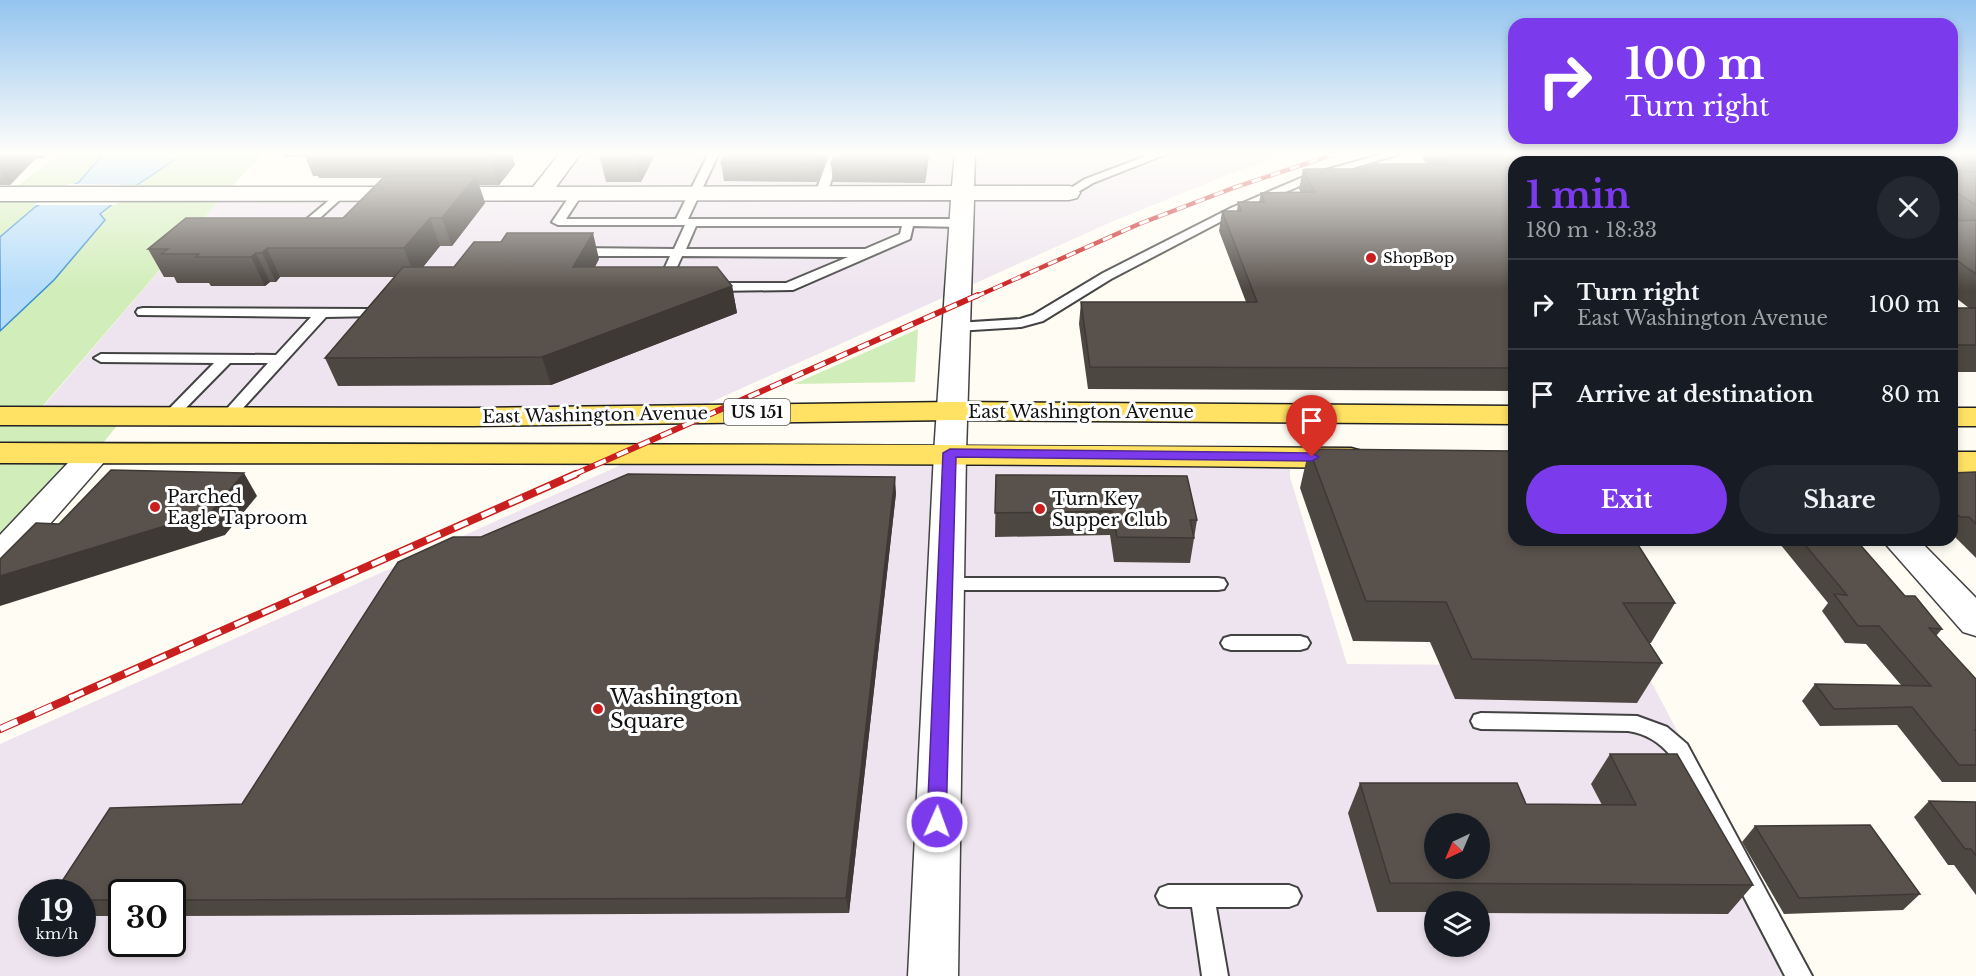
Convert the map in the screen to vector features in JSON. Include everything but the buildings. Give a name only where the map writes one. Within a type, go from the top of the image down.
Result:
[{"type":"main road","name":"East Washington Avenue","points":[[0,416],[472,417],[953,411],[1508,415]]},
{"type":"main road","points":[[1958,417],[1976,417]]},
{"type":"main road","name":"East Washington Avenue","points":[[0,453],[950,453],[1384,458]]},
{"type":"main road","points":[[1958,462],[1976,462]]},
{"type":"street","points":[[933,976],[950,453],[963,199]]},
{"type":"street","points":[[0,557],[94,454]]},
{"type":"street","points":[[1905,546],[1976,622]]},
{"type":"lane","points":[[306,225],[335,199]]},
{"type":"lane","points":[[574,199],[555,226],[686,222],[961,223]]},
{"type":"lane","points":[[674,287],[662,287],[678,252],[693,199]]},
{"type":"lane","points":[[956,327],[1021,323],[1038,318],[1107,276],[1262,199]]},
{"type":"lane","points":[[696,287],[789,287],[906,236],[908,223]]},
{"type":"lane","points":[[561,252],[867,253]]},
{"type":"lane","points":[[143,312],[373,313],[387,296]]},
{"type":"lane","points":[[228,416],[322,313]]},
{"type":"lane","points":[[101,358],[280,359]]},
{"type":"lane","points":[[170,416],[226,359]]},
{"type":"lane","points":[[946,584],[1218,584]]},
{"type":"lane","points":[[1231,643],[1300,643]]},
{"type":"lane","points":[[1481,721],[1629,722],[1639,723],[1662,733],[1679,750],[1799,976]]},
{"type":"lane","points":[[1168,896],[1289,896]]},
{"type":"lane","points":[[1202,896],[1215,976]]},
{"type":"shaded area","points":[[221,199],[1169,199],[1109,223],[687,413],[35,416]]},
{"type":"shaded area","points":[[643,455],[1290,457],[1290,477],[1347,664],[1643,666],[1806,976],[0,976],[0,744]]},
{"type":"green space","points":[[0,199],[221,199],[35,415],[125,416],[94,454],[0,541]]},
{"type":"green space","points":[[918,329],[915,382],[794,384]]},
{"type":"water","points":[[50,199],[119,199],[100,214],[105,220],[54,280],[0,331],[0,237],[35,207]]},
{"type":"pier","points":[[44,199],[124,199],[115,205],[33,205]]},
{"type":"railway","points":[[975,297],[1139,224],[1205,199]]},
{"type":"railway","points":[[573,475],[978,295]]},
{"type":"railway","points":[[70,698],[576,474]]},
{"type":"railway","points":[[0,729],[73,697]]},
{"type":"place","name":"ShopBop","points":[[1371,258]]},
{"type":"place","name":"Parched Eagle Taproom","points":[[155,507]]},
{"type":"place","name":"Turn Key Supper Club","points":[[1040,509]]},
{"type":"place","name":"Washington Square","points":[[598,709]]},
{"type":"route","points":[[937,822],[950,453],[1312,457]]}]
